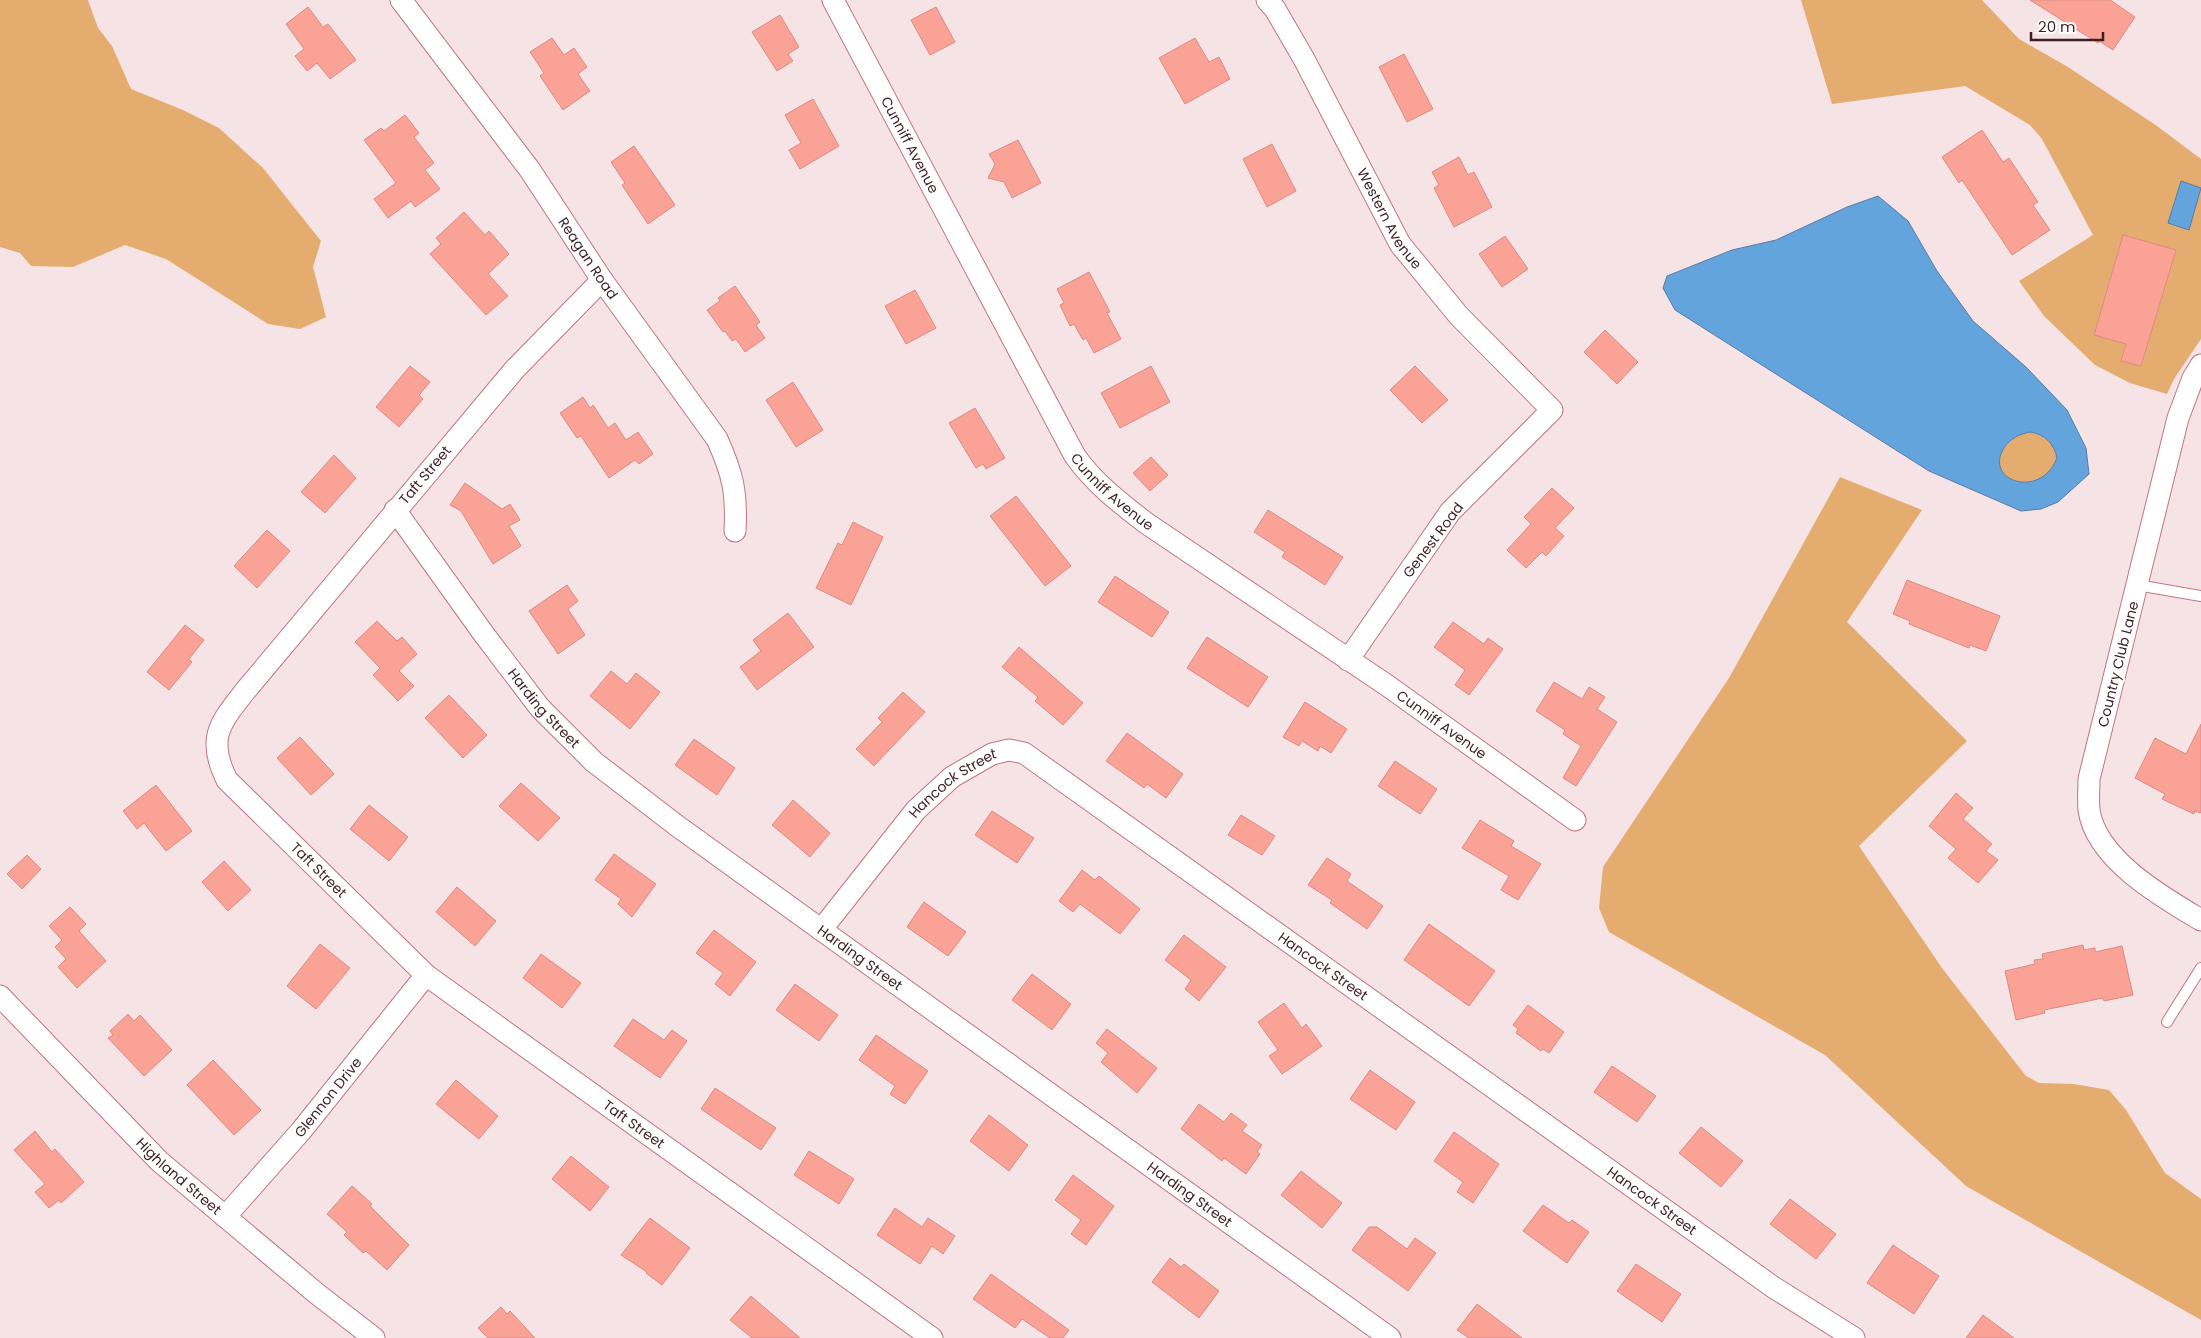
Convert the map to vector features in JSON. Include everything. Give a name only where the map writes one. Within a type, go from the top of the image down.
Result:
[{"type":"street","name":"Reagan Road","points":[[401,0],[530,170],[602,280],[717,439],[728,464],[736,492],[735,531]]},
{"type":"street","name":"Cunniff Avenue","points":[[833,0],[1071,448],[1084,469],[1110,495],[1146,523],[1348,660],[1575,820]]},
{"type":"street","name":"Western Avenue","points":[[1267,0],[1275,9],[1304,59],[1400,244],[1459,316],[1552,410]]},
{"type":"street","name":"Taft Street","points":[[602,280],[514,369],[233,706],[217,734],[218,762],[227,780],[426,975],[932,1338]]},
{"type":"street","name":"Country Club Lane","points":[[2201,365],[2193,378],[2178,418],[2089,779],[2089,811],[2100,839],[2123,866],[2172,903],[2201,920]]},
{"type":"street","name":"Genest Road","points":[[1348,660],[1450,512],[1552,410]]},
{"type":"street","name":"Harding Street","points":[[395,510],[483,633],[540,708],[594,762],[821,930],[1390,1338]]},
{"type":"street","name":"Hancock Street","points":[[821,930],[916,810],[952,777],[992,754],[1009,750],[1024,752],[1775,1289],[1854,1338]]},
{"type":"street","name":"Glennon Drive","points":[[225,1216],[301,1131],[426,975]]},
{"type":"street","name":"Highland Street","points":[[0,996],[158,1161],[374,1338]]},
{"type":"lane","points":[[2137,585],[2201,596]]},
{"type":"lane","points":[[2167,1022],[2201,968]]},
{"type":"shaded area","points":[[0,0],[88,0],[98,28],[112,46],[131,89],[183,110],[219,128],[263,168],[321,241],[313,267],[326,317],[300,329],[268,324],[166,259],[125,245],[73,267],[31,266],[20,253],[0,247]]},
{"type":"shaded area","points":[[1801,0],[1982,0],[2019,39],[2068,67],[2157,126],[2201,159],[2201,339],[2174,379],[2167,394],[2130,383],[2095,365],[2044,316],[2019,281],[2093,235],[2042,139],[2030,125],[1965,86],[1832,104]]},
{"type":"shaded area","points":[[2030,432],[2048,440],[2054,448],[2057,458],[2049,471],[2039,479],[2028,482],[2017,481],[2007,477],[2001,469],[2000,460],[2004,448],[2009,442],[2016,437]]},
{"type":"shaded area","points":[[1840,477],[1922,510],[1847,622],[1967,741],[1859,846],[1942,968],[2026,1076],[2039,1083],[2074,1084],[2109,1090],[2126,1110],[2165,1173],[2201,1199],[2201,1320],[1966,1186],[1825,1055],[1609,932],[1599,908],[1603,867],[1729,678]]},
{"type":"water","points":[[2181,181],[2201,188],[2189,230],[2168,223]]},
{"type":"water","points":[[1878,196],[1908,221],[1937,271],[1973,321],[2026,367],[2067,410],[2086,448],[2089,474],[2058,502],[2041,509],[2021,511],[1929,471],[1675,310],[1663,288],[1667,276],[1732,250],[1776,240],[1847,207]],"holes":[[[2030,432],[2048,440],[2056,453],[2057,458],[2049,471],[2039,479],[2028,482],[2017,481],[2007,477],[2001,469],[2000,460],[2004,448],[2009,442],[2019,436]]]},
{"type":"building","points":[[2030,0],[2110,0],[2135,17],[2113,50],[2099,41],[2098,43]]},
{"type":"building","points":[[308,7],[323,27],[328,24],[356,60],[330,79],[317,63],[307,71],[295,56],[304,49],[286,24]]},
{"type":"building","points":[[936,7],[955,42],[930,55],[911,20]]},
{"type":"building","points":[[780,15],[799,47],[788,54],[793,61],[777,71],[752,32]]},
{"type":"building","points":[[552,38],[564,55],[574,48],[587,67],[578,74],[590,91],[563,110],[540,76],[544,73],[530,52]]},
{"type":"building","points":[[1195,38],[1209,62],[1219,57],[1230,79],[1185,104],[1159,58]]},
{"type":"building","points":[[1404,54],[1433,109],[1407,122],[1379,67]]},
{"type":"building","points":[[813,99],[839,146],[800,169],[789,150],[801,143],[785,115]]},
{"type":"building","points":[[405,115],[419,133],[414,137],[434,163],[425,170],[440,189],[415,207],[411,201],[388,218],[374,199],[396,183],[364,140],[381,128],[384,131]]},
{"type":"building","points":[[1982,130],[2003,162],[2009,158],[2038,202],[2033,205],[2050,230],[2012,255],[1962,180],[1959,183],[1942,157]]},
{"type":"building","points":[[1018,140],[1041,183],[1012,198],[1004,182],[988,178],[995,164],[989,154]]},
{"type":"building","points":[[1272,144],[1296,191],[1267,207],[1243,159]]},
{"type":"building","points":[[634,146],[675,205],[648,224],[622,185],[625,183],[611,162]]},
{"type":"building","points":[[1459,157],[1468,175],[1474,172],[1492,207],[1454,227],[1434,188],[1439,185],[1432,172]]},
{"type":"building","points":[[464,212],[485,235],[489,231],[509,254],[488,274],[508,296],[486,315],[430,254],[441,244],[436,238]]},
{"type":"building","points":[[2123,235],[2176,250],[2141,366],[2121,361],[2126,344],[2094,335]]},
{"type":"building","points":[[1505,236],[1528,269],[1502,287],[1479,254]]},
{"type":"building","points":[[1089,272],[1110,312],[1107,313],[1121,339],[1094,353],[1086,338],[1083,340],[1074,324],[1070,326],[1060,305],[1064,303],[1057,289]]},
{"type":"building","points":[[735,286],[760,322],[756,325],[765,338],[745,352],[736,339],[732,341],[725,331],[723,332],[707,310],[720,301],[718,298]]},
{"type":"building","points":[[915,290],[936,328],[906,344],[885,306]]},
{"type":"building","points":[[1605,330],[1638,362],[1617,384],[1584,352]]},
{"type":"building","points":[[410,366],[430,382],[419,395],[423,399],[399,427],[376,407]]},
{"type":"building","points":[[1151,366],[1170,402],[1120,428],[1101,393]]},
{"type":"building","points":[[1415,366],[1448,400],[1422,423],[1390,390]]},
{"type":"building","points":[[793,382],[823,430],[796,447],[766,400]]},
{"type":"building","points":[[583,397],[590,408],[593,405],[608,428],[615,423],[626,440],[638,432],[653,454],[639,464],[635,460],[609,478],[581,436],[577,438],[560,413]]},
{"type":"building","points":[[975,408],[1005,458],[986,469],[983,464],[976,468],[949,423]]},
{"type":"building","points":[[334,455],[356,478],[325,513],[301,492]]},
{"type":"building","points":[[1151,457],[1168,475],[1150,491],[1133,473]]},
{"type":"building","points":[[465,483],[502,509],[510,504],[520,520],[509,526],[521,546],[493,564],[461,511],[450,505]]},
{"type":"building","points":[[1552,488],[1574,508],[1555,528],[1564,536],[1546,556],[1542,552],[1526,568],[1507,550],[1531,524],[1524,517]]},
{"type":"building","points":[[1016,496],[1071,566],[1045,586],[990,516]]},
{"type":"building","points":[[1268,510],[1343,557],[1325,585],[1282,557],[1285,552],[1254,532]]},
{"type":"building","points":[[853,522],[883,537],[851,605],[816,588],[838,543],[842,545]]},
{"type":"building","points":[[267,530],[290,551],[257,588],[234,566]]},
{"type":"building","points":[[1115,576],[1169,612],[1152,637],[1098,602]]},
{"type":"building","points":[[1907,580],[2000,616],[1986,651],[1970,645],[1969,648],[1909,624],[1910,621],[1893,614]]},
{"type":"building","points":[[567,585],[578,601],[568,609],[585,635],[558,654],[529,611]]},
{"type":"building","points":[[788,613],[814,647],[757,690],[740,667],[761,651],[753,640]]},
{"type":"building","points":[[377,621],[397,641],[402,637],[417,654],[399,671],[414,686],[398,701],[373,675],[380,668],[355,642]]},
{"type":"building","points":[[1453,622],[1484,644],[1488,638],[1503,649],[1469,695],[1455,685],[1465,670],[1434,647]]},
{"type":"building","points":[[185,625],[204,640],[189,659],[192,662],[169,690],[147,672]]},
{"type":"building","points":[[1207,637],[1268,677],[1248,707],[1187,668]]},
{"type":"building","points":[[1019,647],[1083,703],[1063,725],[1035,701],[1038,697],[1002,667]]},
{"type":"building","points":[[611,671],[627,684],[636,673],[660,692],[630,729],[590,696]]},
{"type":"building","points":[[1554,682],[1582,699],[1589,687],[1605,697],[1597,709],[1617,722],[1576,786],[1563,778],[1581,746],[1563,734],[1565,730],[1536,711]]},
{"type":"building","points":[[903,692],[925,712],[874,766],[856,749],[882,722],[878,718]]},
{"type":"building","points":[[449,695],[487,735],[463,758],[425,718]]},
{"type":"building","points":[[1305,702],[1347,729],[1331,753],[1320,746],[1318,751],[1302,741],[1299,746],[1283,737]]},
{"type":"building","points":[[2201,724],[2201,813],[2195,811],[2194,814],[2162,799],[2165,794],[2135,778],[2155,738],[2186,754]]},
{"type":"building","points":[[1127,733],[1183,774],[1166,798],[1147,784],[1144,788],[1106,761]]},
{"type":"building","points":[[300,737],[334,774],[311,795],[277,758]]},
{"type":"building","points":[[694,739],[735,768],[717,795],[675,765]]},
{"type":"building","points":[[1395,761],[1437,789],[1420,814],[1378,786]]},
{"type":"building","points":[[521,783],[560,818],[538,841],[499,806]]},
{"type":"building","points":[[156,785],[192,831],[166,851],[144,823],[137,829],[123,811]]},
{"type":"building","points":[[1956,793],[1973,808],[1963,819],[1992,844],[1986,851],[1998,860],[1978,883],[1948,858],[1956,849],[1929,826]]},
{"type":"building","points":[[793,800],[830,833],[810,857],[772,825]]},
{"type":"building","points":[[369,805],[408,837],[389,861],[350,829]]},
{"type":"building","points":[[992,811],[1034,838],[1017,863],[975,835]]},
{"type":"building","points":[[1241,815],[1275,836],[1262,855],[1228,835]]},
{"type":"building","points":[[1480,820],[1514,841],[1511,846],[1541,864],[1518,900],[1501,890],[1509,876],[1462,848]]},
{"type":"building","points":[[614,854],[656,884],[632,917],[618,904],[621,899],[595,880]]},
{"type":"building","points":[[27,855],[41,869],[22,889],[7,874]]},
{"type":"building","points":[[1327,858],[1351,874],[1347,881],[1383,906],[1367,929],[1330,903],[1332,900],[1308,885]]},
{"type":"building","points":[[224,861],[251,890],[228,911],[202,882]]},
{"type":"building","points":[[1082,870],[1095,880],[1099,876],[1140,909],[1120,934],[1080,904],[1073,912],[1059,901]]},
{"type":"building","points":[[457,887],[496,921],[475,946],[436,912]]},
{"type":"building","points":[[924,902],[966,932],[948,956],[907,927]]},
{"type":"building","points":[[70,907],[86,924],[79,931],[106,961],[77,988],[58,967],[66,959],[55,947],[62,940],[49,926]]},
{"type":"building","points":[[1429,924],[1495,971],[1469,1006],[1404,960]]},
{"type":"building","points":[[714,930],[756,962],[730,996],[715,984],[723,973],[696,953]]},
{"type":"building","points":[[1184,935],[1226,967],[1199,1001],[1185,989],[1191,980],[1165,960]]},
{"type":"building","points":[[320,944],[350,968],[316,1009],[287,986]]},
{"type":"building","points":[[2083,945],[2084,950],[2095,948],[2095,952],[2122,946],[2133,995],[2104,1001],[2103,998],[2044,1010],[2045,1013],[2016,1020],[2005,971],[2035,964],[2034,960],[2043,959],[2042,954]]},
{"type":"building","points":[[541,954],[581,983],[562,1008],[523,978]]},
{"type":"building","points":[[1032,974],[1071,1004],[1052,1030],[1012,1000]]},
{"type":"building","points":[[795,984],[838,1015],[819,1041],[776,1010]]},
{"type":"building","points":[[1284,1003],[1302,1028],[1306,1024],[1322,1046],[1282,1074],[1269,1056],[1278,1050],[1258,1022]]},
{"type":"building","points":[[1528,1005],[1564,1032],[1549,1053],[1543,1049],[1541,1051],[1516,1033],[1518,1029],[1513,1025]]},
{"type":"building","points":[[128,1014],[134,1021],[140,1015],[172,1050],[144,1076],[108,1038],[113,1035],[110,1031]]},
{"type":"building","points":[[633,1019],[664,1040],[672,1030],[687,1041],[660,1078],[614,1046]]},
{"type":"building","points":[[1107,1029],[1157,1068],[1137,1093],[1101,1062],[1108,1053],[1096,1043]]},
{"type":"building","points":[[876,1035],[928,1071],[905,1104],[890,1094],[895,1086],[859,1060]]},
{"type":"building","points":[[213,1060],[261,1110],[234,1135],[187,1085]]},
{"type":"building","points":[[1612,1066],[1656,1096],[1637,1122],[1594,1092]]},
{"type":"building","points":[[1370,1070],[1415,1102],[1396,1130],[1350,1099]]},
{"type":"building","points":[[456,1080],[498,1116],[479,1139],[436,1104]]},
{"type":"building","points":[[715,1088],[776,1128],[761,1150],[701,1109]]},
{"type":"building","points":[[1199,1104],[1224,1122],[1231,1113],[1247,1125],[1242,1131],[1262,1145],[1257,1152],[1260,1154],[1246,1174],[1224,1158],[1222,1161],[1181,1129]]},
{"type":"building","points":[[989,1115],[1028,1145],[1009,1171],[970,1141]]},
{"type":"building","points":[[1701,1127],[1743,1161],[1721,1187],[1679,1153]]},
{"type":"building","points":[[35,1131],[52,1152],[55,1149],[84,1182],[61,1203],[59,1200],[49,1208],[35,1192],[45,1184],[14,1150]]},
{"type":"building","points":[[1454,1132],[1499,1164],[1473,1203],[1457,1192],[1463,1182],[1434,1161]]},
{"type":"building","points":[[809,1151],[854,1179],[839,1204],[794,1175]]},
{"type":"building","points":[[571,1156],[609,1187],[590,1211],[552,1179]]},
{"type":"building","points":[[1301,1171],[1342,1203],[1322,1228],[1281,1195]]},
{"type":"building","points":[[1073,1175],[1114,1206],[1086,1245],[1071,1234],[1081,1220],[1055,1200]]},
{"type":"building","points":[[352,1186],[372,1204],[370,1206],[409,1245],[387,1270],[366,1251],[363,1253],[344,1235],[347,1232],[327,1214]]},
{"type":"building","points":[[1790,1199],[1836,1234],[1816,1259],[1770,1224]]},
{"type":"building","points":[[1543,1205],[1569,1223],[1572,1220],[1589,1232],[1567,1263],[1523,1231]]},
{"type":"building","points":[[895,1208],[922,1227],[928,1218],[955,1236],[943,1254],[932,1246],[920,1264],[877,1235]]},
{"type":"building","points":[[650,1218],[690,1248],[662,1285],[647,1272],[621,1255]]},
{"type":"building","points":[[1369,1227],[1377,1227],[1407,1249],[1415,1238],[1436,1253],[1408,1291],[1352,1250]]},
{"type":"building","points":[[1893,1245],[1939,1276],[1914,1314],[1867,1283]]},
{"type":"building","points":[[1170,1258],[1181,1267],[1184,1264],[1219,1291],[1199,1318],[1152,1282]]},
{"type":"building","points":[[1636,1264],[1681,1294],[1662,1322],[1617,1291]]},
{"type":"building","points":[[991,1274],[1069,1330],[1063,1338],[1050,1338],[1022,1319],[1015,1328],[973,1299]]},
{"type":"building","points":[[751,1296],[800,1338],[752,1338],[730,1320]]},
{"type":"building","points":[[1477,1304],[1522,1338],[1469,1338],[1457,1330]]},
{"type":"building","points":[[501,1307],[507,1314],[510,1311],[535,1338],[488,1338],[478,1328]]},
{"type":"building","points":[[1983,1315],[2014,1338],[1966,1338]]}]
